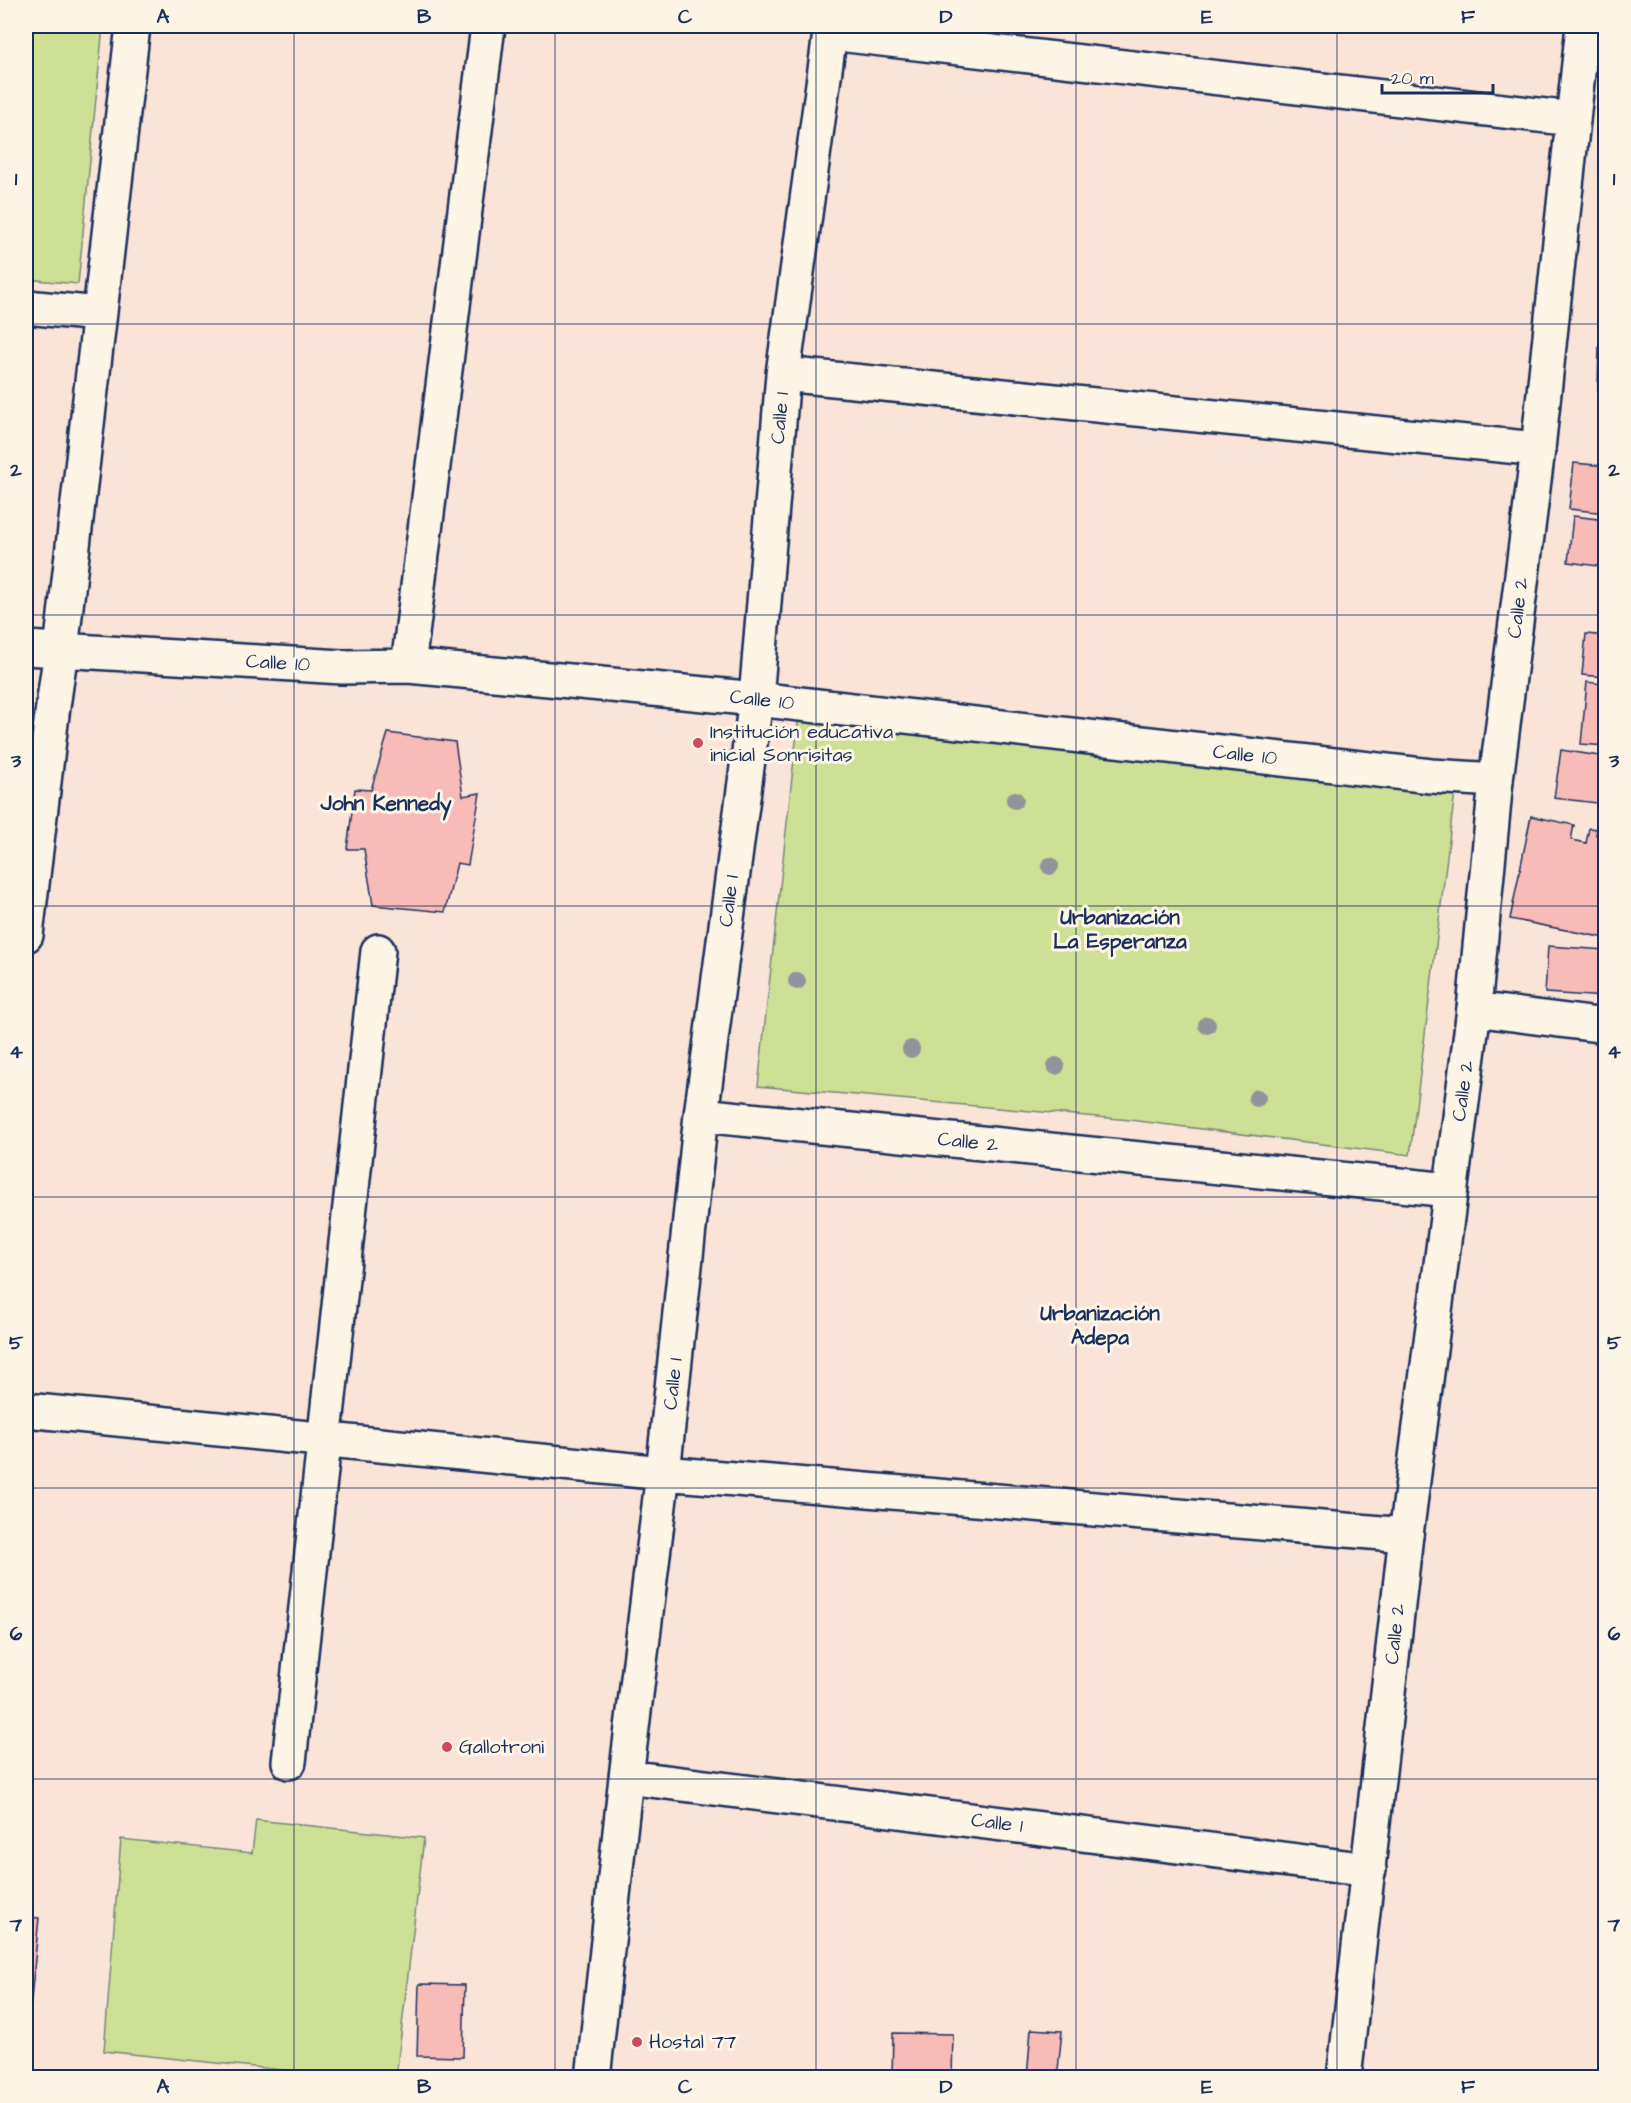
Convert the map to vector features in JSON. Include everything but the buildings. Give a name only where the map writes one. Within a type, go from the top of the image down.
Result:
[{"type":"street","points":[[26,934],[52,714],[62,650],[133,26]]},
{"type":"street","points":[[408,666],[488,26]]},
{"type":"street","name":"Calle 2","points":[[1344,2078],[1406,1535],[1474,1009],[1496,780],[1539,449],[1583,26]]},
{"type":"street","points":[[831,29],[1574,119]]},
{"type":"street","name":"Calle 1","points":[[593,2078],[626,1777],[663,1473],[701,1115],[756,699],[783,374],[831,29]]},
{"type":"street","points":[[26,307],[99,314]]},
{"type":"street","points":[[783,374],[1539,449]]},
{"type":"street","name":"Calle 10","points":[[26,648],[342,667],[408,666],[756,699],[1431,776],[1496,780]]},
{"type":"street","points":[[289,1762],[378,951]]},
{"type":"street","points":[[1474,1009],[1605,1026]]},
{"type":"street","name":"Calle 2","points":[[701,1115],[1450,1190]]},
{"type":"street","points":[[26,1410],[663,1473],[1406,1535]]},
{"type":"street","name":"Calle 1","points":[[626,1777],[1369,1870]]},
{"type":"green space","points":[[26,26],[103,26],[78,284],[26,279]]},
{"type":"green space","points":[[799,714],[1455,792],[1410,1155],[1130,1120],[758,1086]]},
{"type":"green space","points":[[256,1820],[424,1838],[396,2077],[348,2077],[104,2051],[121,1839],[252,1853]]},
{"type":"place","name":"Institución educativa inicial Sonrisitas","points":[[698,743]]},
{"type":"place","name":"Gallotroni","points":[[447,1747]]},
{"type":"place","name":"Hostal 77","points":[[637,2042]]},
{"type":"district","name":"John Kennedy","points":[[386,803]]},
{"type":"district","name":"Urbanización La Esperanza","points":[[1120,929]]},
{"type":"district","name":"Urbanización Adepa","points":[[1100,1325]]}]
